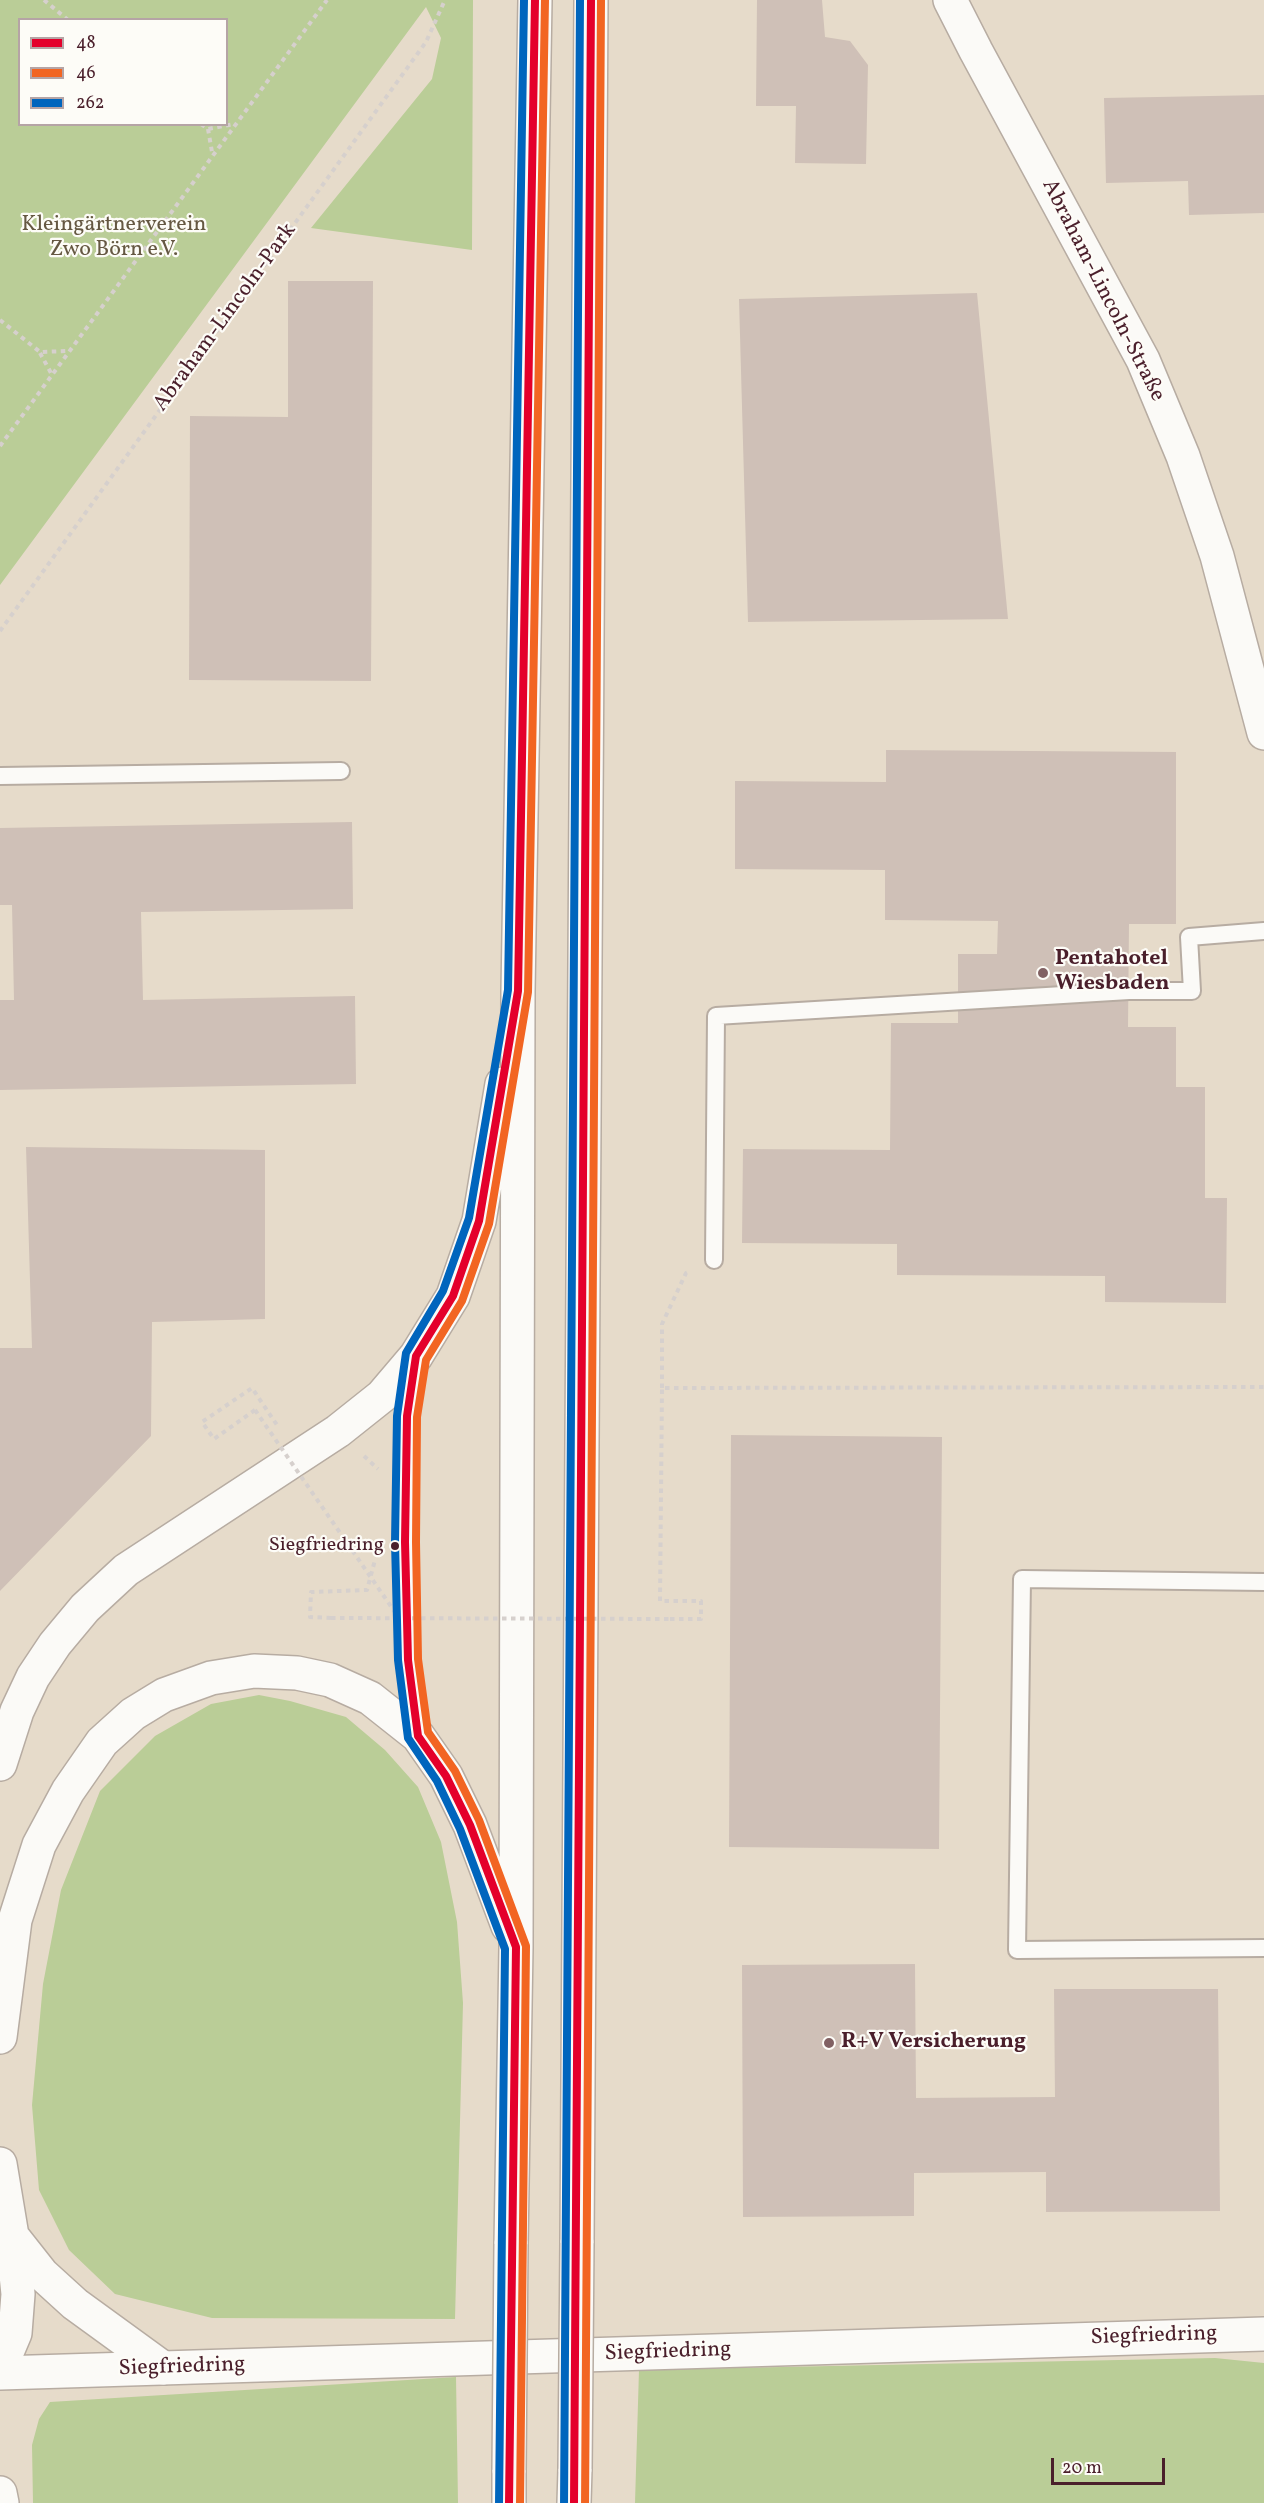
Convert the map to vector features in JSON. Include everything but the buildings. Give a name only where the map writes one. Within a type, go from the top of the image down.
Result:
[{"type":"main road","points":[[509,2503],[516,1947],[518,991],[535,0]]},
{"type":"main road","points":[[574,2503],[591,0]]},
{"type":"main road","name":"Abraham-Lincoln-Straße","points":[[950,0],[1143,360],[1183,456],[1217,556],[1264,733]]},
{"type":"main road","points":[[0,1764],[17,1711],[33,1677],[55,1644],[85,1608],[126,1570],[338,1431],[382,1396],[416,1356],[453,1296],[479,1221],[518,991]]},
{"type":"main road","points":[[0,2037],[15,1920],[39,1845],[68,1791],[102,1742],[133,1714],[164,1695],[211,1678],[254,1671],[297,1673],[330,1680],[370,1698],[418,1736],[446,1776],[470,1825],[516,1947]]},
{"type":"main road","points":[[0,2164],[12,2236],[18,2311],[13,2342],[0,2358]]},
{"type":"main road","points":[[12,2236],[42,2274],[75,2304],[163,2368]]},
{"type":"main road","name":"Siegfriedring","points":[[0,2373],[1264,2334]]},
{"type":"main road","points":[[0,2493],[2,2503]]},
{"type":"lane","points":[[0,776],[341,771]]},
{"type":"lane","points":[[714,1260],[716,1016],[1129,991],[1192,991],[1189,937],[1264,931]]},
{"type":"lane","points":[[416,1356],[407,1416],[405,1542],[408,1660],[418,1736]]},
{"type":"lane","points":[[1264,1582],[1022,1579],[1017,1950],[1264,1948]]},
{"type":"path","points":[[44,0],[66,18]]},
{"type":"path","points":[[0,446],[327,0]]},
{"type":"path","name":"Abraham-Lincoln-Park","points":[[0,631],[426,42],[445,0]]},
{"type":"path","points":[[228,125],[235,124]]},
{"type":"path","points":[[203,126],[207,129],[213,153]]},
{"type":"path","points":[[207,129],[224,126]]},
{"type":"path","points":[[0,320],[40,352],[51,374]]},
{"type":"path","points":[[40,352],[68,351]]},
{"type":"path","points":[[376,1557],[366,1590],[311,1592],[310,1617],[700,1619],[701,1601],[660,1601],[662,1323],[686,1273],[714,1260]]},
{"type":"path","points":[[662,1388],[1264,1387]]},
{"type":"path","points":[[285,1437],[252,1388],[202,1422],[213,1439],[255,1410],[399,1619]]},
{"type":"path","points":[[338,1431],[385,1476]]},
{"type":"green space","name":"Kleingärtnerverein Zwo Börn e.V.","points":[[0,0],[473,0],[472,250],[311,228],[432,79],[441,38],[426,7],[0,585]]},
{"type":"green space","points":[[259,1695],[346,1717],[385,1750],[418,1787],[441,1842],[457,1922],[463,2003],[455,2319],[212,2318],[115,2294],[69,2250],[39,2190],[32,2105],[43,1984],[61,1890],[100,1791],[155,1736],[211,1704]]},
{"type":"green space","points":[[1215,2358],[1264,2363],[1264,2503],[635,2503],[639,2370]]},
{"type":"green space","points":[[456,2377],[458,2503],[33,2503],[32,2445],[39,2419],[50,2402]]},
{"type":"transit line","name":"262","points":[[499,2503],[505,1949],[460,1829],[437,1781],[408,1738],[398,1660],[395,1542],[397,1416],[406,1353],[443,1291],[469,1218],[508,990],[524,0]]},
{"type":"transit line","name":"48","points":[[509,2503],[516,1947],[470,1825],[446,1776],[418,1736],[408,1660],[405,1542],[407,1416],[416,1356],[453,1296],[479,1221],[518,991],[535,0]]},
{"type":"transit line","name":"46","points":[[520,2503],[526,1946],[479,1820],[455,1771],[428,1732],[418,1659],[417,1417],[426,1360],[462,1301],[489,1224],[528,992],[545,0]]},
{"type":"transit line","name":"262","points":[[564,2503],[580,0]]},
{"type":"transit line","name":"48","points":[[574,2503],[591,0]]},
{"type":"transit line","name":"46","points":[[585,2503],[601,0]]},
{"type":"place","name":"Pentahotel Wiesbaden","points":[[1043,973]]},
{"type":"place","name":"Siegfriedring","points":[[395,1546]]},
{"type":"place","name":"R+V Versicherung","points":[[829,2043]]}]
